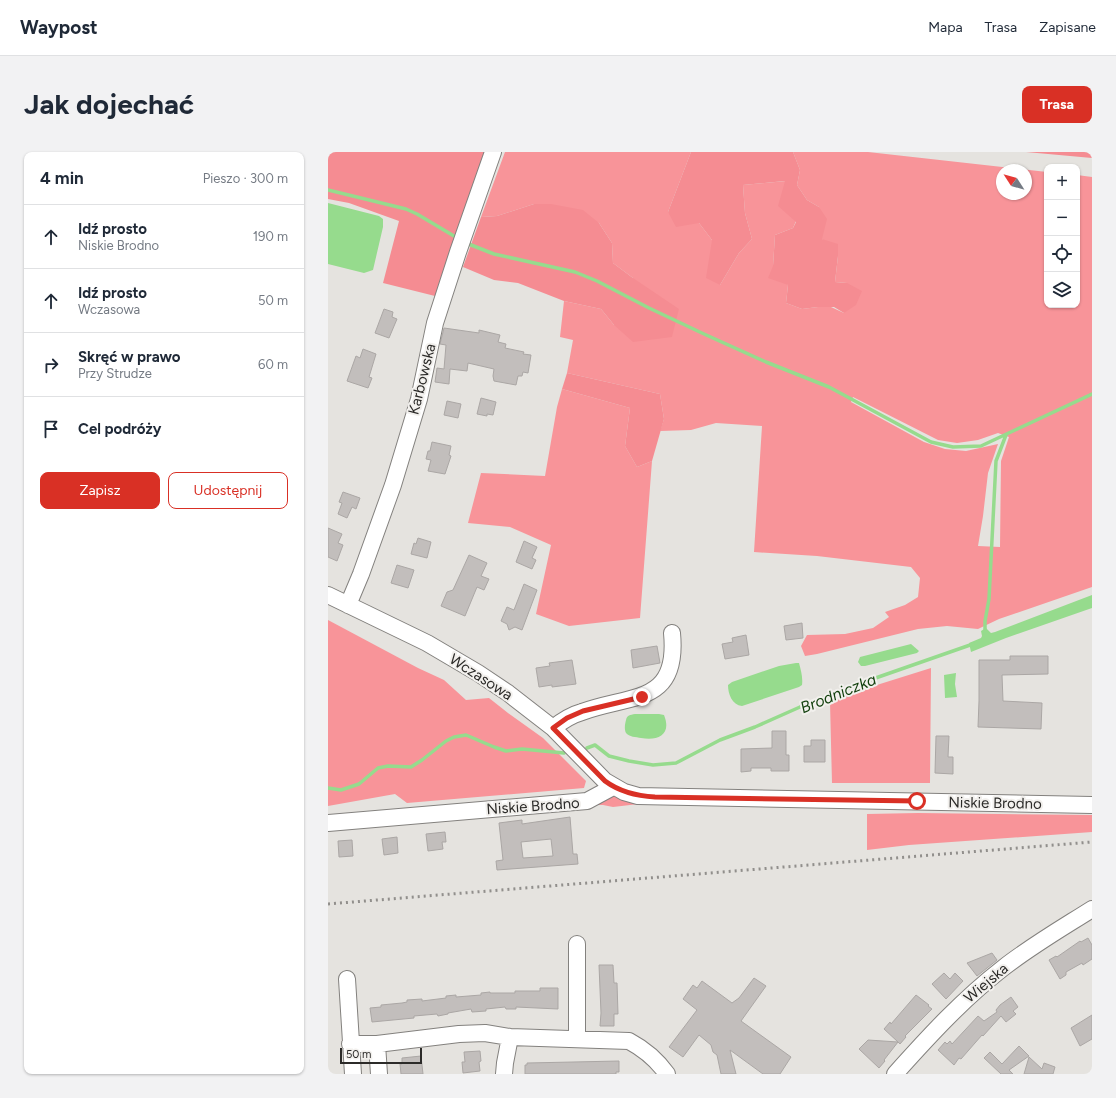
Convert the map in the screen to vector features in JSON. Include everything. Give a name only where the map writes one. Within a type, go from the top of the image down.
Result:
[{"type":"street","name":"Karbowska","points":[[348,604],[361,574],[393,485],[419,399],[436,323],[464,233],[493,152]]},
{"type":"street","name":"Wczasowa","points":[[328,595],[427,643],[457,660],[508,693],[553,728],[595,772],[613,787]]},
{"type":"street","points":[[553,728],[567,718],[583,711],[642,697],[653,691],[663,683],[672,662],[672,633]]},
{"type":"street","name":"Niskie Brodno","points":[[328,823],[587,801],[613,787],[638,796],[655,797],[1092,805]]},
{"type":"street","name":"Wiejska","points":[[895,1074],[933,1031],[962,1003],[1004,967],[1044,939],[1092,909]]},
{"type":"street","points":[[577,944],[577,1039]]},
{"type":"street","points":[[347,979],[353,1074]]},
{"type":"street","points":[[350,1044],[377,1044],[479,1033],[510,1037],[629,1041],[638,1046],[660,1064],[667,1074]]},
{"type":"street","points":[[504,1074],[510,1037]]},
{"type":"street","points":[[377,1044],[379,1074]]},
{"type":"shaded area","points":[[328,152],[485,152],[435,296],[383,283],[399,221],[349,203],[328,199]]},
{"type":"shaded area","points":[[505,152],[691,152],[668,212],[699,223],[712,240],[720,285],[739,253],[752,239],[745,213],[743,185],[786,181],[796,221],[793,228],[775,235],[773,266],[788,285],[786,303],[802,309],[831,307],[844,313],[847,283],[835,282],[838,256],[822,239],[819,207],[807,200],[797,185],[800,170],[793,152],[868,152],[996,166],[996,200],[1032,200],[1032,170],[1044,172],[1044,308],[1080,308],[1080,175],[1092,177],[1092,587],[999,619],[978,629],[947,626],[918,629],[805,656],[801,646],[807,635],[845,634],[873,628],[889,617],[885,612],[905,605],[918,597],[920,578],[911,567],[817,556],[754,552],[762,426],[716,423],[691,430],[660,431],[664,419],[660,394],[567,373],[573,340],[560,337],[564,301],[601,309],[614,325],[633,278],[613,263],[612,243],[599,223],[534,204],[497,216],[481,217]],"holes":[[[853,397],[938,440],[957,443],[978,440],[998,433],[1009,437],[1001,461],[1000,547],[978,546],[988,473],[998,444],[966,451],[945,449],[924,442],[851,402]]]},
{"type":"shaded area","points":[[691,152],[793,152],[800,170],[797,185],[807,200],[819,207],[827,219],[822,239],[838,244],[835,282],[847,283],[862,291],[856,305],[844,313],[834,307],[802,309],[786,303],[788,285],[768,278],[773,266],[775,235],[793,228],[796,222],[778,206],[785,181],[743,185],[745,213],[752,239],[739,253],[720,285],[706,278],[712,240],[699,223],[676,227],[668,212]]},
{"type":"shaded area","points":[[1026,152],[1092,152],[1092,158]]},
{"type":"shaded area","points":[[328,203],[379,216],[383,219],[383,227],[373,270],[364,273],[328,264]]},
{"type":"shaded area","points":[[534,204],[551,204],[583,210],[599,223],[612,243],[613,263],[679,309],[672,337],[633,342],[614,325],[601,309],[564,301],[518,283],[494,280],[463,267],[481,217],[497,216]]},
{"type":"shaded area","points":[[567,373],[660,394],[664,419],[652,461],[637,467],[625,446],[630,408],[562,389]]},
{"type":"shaded area","points":[[562,389],[630,408],[625,446],[637,467],[652,461],[640,618],[569,626],[536,614],[551,545],[510,527],[468,523],[481,473],[545,476],[557,407]]},
{"type":"shaded area","points":[[1092,595],[1092,608],[971,652],[969,643],[981,638],[981,631],[986,628],[991,633],[995,632]]},
{"type":"shaded area","points":[[328,620],[418,668],[444,680],[466,700],[489,698],[543,738],[586,781],[584,788],[407,803],[395,794],[328,806]]},
{"type":"shaded area","points":[[911,644],[919,651],[917,653],[865,666],[861,666],[858,662],[860,657]]},
{"type":"shaded area","points":[[799,663],[802,677],[802,685],[799,687],[742,706],[736,704],[731,698],[728,685],[732,682],[779,666]]},
{"type":"shaded area","points":[[931,668],[930,783],[832,783],[830,702]]},
{"type":"shaded area","points":[[956,673],[955,684],[957,697],[945,698],[944,675]]},
{"type":"shaded area","points":[[635,714],[664,715],[666,722],[665,732],[658,737],[647,739],[629,735],[625,730],[626,718]]},
{"type":"shaded area","points":[[611,796],[647,803],[613,807],[594,805]]},
{"type":"shaded area","points":[[918,813],[1092,815],[1092,832],[909,845],[867,850],[867,814]]},
{"type":"building","points":[[384,309],[393,312],[392,317],[397,319],[389,338],[375,333]]},
{"type":"building","points":[[444,328],[479,333],[479,330],[500,335],[498,342],[506,344],[505,348],[531,355],[528,373],[523,372],[522,376],[518,376],[516,385],[494,381],[494,369],[468,363],[467,371],[450,369],[449,384],[435,382],[437,368],[444,369],[446,345],[440,344]]},
{"type":"building","points":[[363,349],[376,354],[369,377],[372,378],[368,388],[347,381],[356,356],[360,358]]},
{"type":"building","points":[[481,398],[496,402],[493,415],[487,414],[487,416],[477,414]]},
{"type":"building","points":[[447,401],[461,404],[458,418],[444,415]]},
{"type":"building","points":[[432,442],[451,446],[449,455],[451,456],[445,474],[428,471],[431,460],[426,459]]},
{"type":"building","points":[[343,492],[360,498],[356,509],[352,507],[347,518],[338,514],[342,503],[339,502]]},
{"type":"building","points":[[328,528],[342,534],[338,543],[343,545],[337,561],[328,557]]},
{"type":"building","points":[[418,538],[431,542],[427,558],[411,554],[414,543],[416,544]]},
{"type":"building","points":[[524,541],[537,547],[532,558],[536,560],[532,569],[516,562]]},
{"type":"building","points":[[469,555],[487,563],[481,576],[489,579],[484,590],[477,587],[465,616],[441,606],[447,592],[453,590]]},
{"type":"building","points":[[397,565],[414,570],[408,588],[391,583]]},
{"type":"building","points":[[524,584],[537,590],[522,630],[515,627],[509,630],[507,624],[501,621],[507,607],[514,610]]},
{"type":"building","points":[[802,623],[803,638],[786,640],[784,626]]},
{"type":"building","points":[[746,635],[749,655],[725,659],[722,644],[733,642],[732,638]]},
{"type":"building","points":[[657,646],[660,663],[633,668],[631,650]]},
{"type":"building","points":[[1010,656],[1048,656],[1048,674],[1002,675],[1003,701],[1042,703],[1041,729],[978,727],[979,660],[1010,660]]},
{"type":"building","points":[[572,660],[576,684],[539,687],[536,668],[550,666],[549,663]]},
{"type":"building","points":[[772,731],[786,731],[786,755],[789,755],[789,771],[771,771],[771,768],[751,768],[751,771],[741,772],[741,749],[772,748]]},
{"type":"building","points":[[936,736],[949,736],[948,757],[953,757],[953,774],[935,773]]},
{"type":"building","points":[[811,740],[825,740],[825,762],[804,762],[804,746],[811,746]]},
{"type":"building","points":[[570,817],[573,854],[577,854],[578,864],[497,870],[496,861],[503,860],[499,823],[522,820],[522,824]],"holes":[[[551,839],[553,856],[523,858],[521,842]]]},
{"type":"building","points":[[445,832],[446,842],[442,842],[443,849],[428,851],[426,834]]},
{"type":"building","points":[[397,837],[398,853],[384,855],[382,839]]},
{"type":"building","points":[[352,840],[353,856],[339,857],[338,841]]},
{"type":"building","points":[[1088,938],[1092,945],[1092,959],[1083,965],[1082,963],[1066,972],[1066,975],[1060,979],[1049,960],[1056,956],[1057,957],[1080,941],[1081,942]]},
{"type":"building","points":[[992,953],[997,960],[977,976],[967,963]]},
{"type":"building","points":[[599,965],[613,965],[614,983],[617,983],[618,1014],[614,1014],[614,1026],[600,1026],[601,1013]]},
{"type":"building","points":[[944,973],[950,979],[955,973],[963,981],[946,999],[932,984]]},
{"type":"building","points":[[754,978],[766,986],[741,1021],[791,1057],[780,1074],[763,1074],[730,1050],[736,1074],[721,1074],[717,1055],[713,1052],[711,1045],[699,1035],[683,1057],[669,1047],[697,1010],[683,999],[693,985],[697,988],[702,981],[732,1003],[739,998]]},
{"type":"building","points":[[540,988],[558,988],[558,1009],[516,1007],[516,1009],[506,1009],[505,1007],[472,1012],[471,1009],[438,1016],[437,1014],[414,1016],[414,1018],[372,1022],[370,1008],[381,1007],[381,1005],[402,1003],[407,1002],[407,1000],[422,999],[422,1001],[446,998],[446,996],[456,995],[456,997],[481,995],[481,993],[490,992],[515,993],[515,991],[540,991]]},
{"type":"building","points":[[916,995],[932,1009],[905,1036],[906,1037],[900,1044],[884,1029],[890,1022],[891,1024]]},
{"type":"building","points":[[1011,997],[1018,1007],[1013,1011],[1016,1014],[1006,1022],[1001,1016],[961,1059],[959,1058],[954,1065],[938,1050],[945,1042],[947,1044],[950,1041],[952,1044],[978,1016],[984,1021],[997,1012],[996,1010],[1000,1005]]},
{"type":"building","points":[[1092,1015],[1092,1039],[1080,1046],[1071,1028]]},
{"type":"building","points":[[868,1040],[898,1042],[879,1068],[859,1049]]},
{"type":"building","points":[[1019,1046],[1029,1056],[1009,1070],[1013,1074],[1001,1074],[984,1058],[990,1052],[1002,1064]]},
{"type":"building","points":[[480,1051],[480,1071],[463,1073],[462,1062],[465,1062],[464,1052]]},
{"type":"building","points":[[421,1056],[423,1074],[401,1074],[400,1064],[402,1064],[402,1058]]},
{"type":"building","points":[[1029,1057],[1042,1069],[1044,1063],[1055,1067],[1053,1074],[1024,1074]]},
{"type":"building","points":[[619,1061],[619,1072],[616,1072],[616,1074],[525,1074],[525,1065],[527,1065],[527,1063]]},
{"type":"waterway","points":[[328,190],[406,209],[459,239]]},
{"type":"waterway","points":[[466,243],[494,254],[575,272],[597,281],[704,334],[766,362],[829,387],[931,442],[953,447],[981,446],[1092,394]]},
{"type":"waterway","points":[[985,633],[985,621],[989,599],[996,461],[1006,435]]},
{"type":"waterway","name":"Brodniczka","points":[[587,748],[595,745],[609,756],[629,761],[653,765],[676,763],[720,740],[755,727],[800,707],[867,681],[973,644]]},
{"type":"waterway","name":"Brodniczka","points":[[328,788],[341,790],[359,784],[378,768],[388,766],[411,767],[446,741],[454,737],[466,735],[506,751],[522,749],[564,753]]},
{"type":"railway","points":[[328,904],[1092,842]]},
{"type":"route","points":[[642,697],[583,711],[567,718],[553,728],[595,772],[613,787],[624,792],[638,796],[655,797],[917,801]]}]
